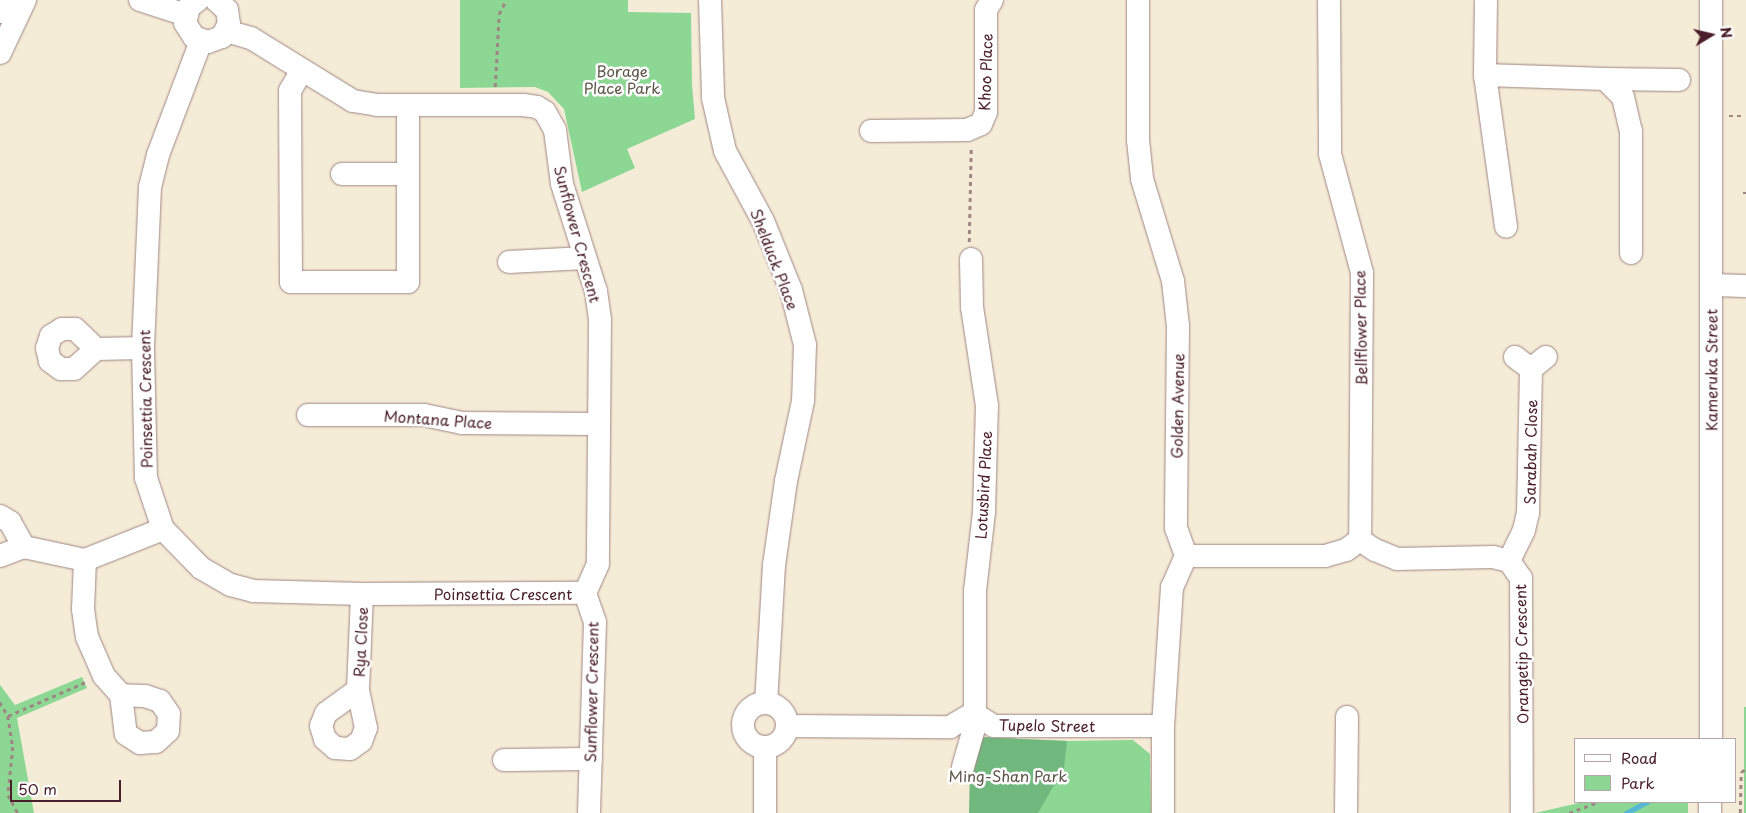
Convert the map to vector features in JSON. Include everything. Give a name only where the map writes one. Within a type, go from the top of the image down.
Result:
[{"type":"street","points":[[0,12],[5,0]]},
{"type":"street","points":[[0,53],[25,0]]},
{"type":"street","points":[[140,0],[192,8],[188,31],[201,41],[216,40],[226,31],[229,17],[227,10],[216,0]]},
{"type":"street","name":"Shelduck Place","points":[[710,0],[713,98],[725,150],[763,221],[791,290],[805,345],[803,401],[786,481],[774,565],[766,702]]},
{"type":"street","name":"Khoo Place","points":[[871,131],[967,130],[981,124],[986,112],[986,10],[992,0]]},
{"type":"street","name":"Golden Avenue","points":[[1138,0],[1138,140],[1142,179],[1173,281],[1178,326],[1176,528],[1186,556]]},
{"type":"street","name":"Bellflower Place","points":[[1329,0],[1330,154],[1362,273],[1360,540]]},
{"type":"street","points":[[1486,0],[1485,75],[1506,227]]},
{"type":"street","name":"Kameruka Street","points":[[1710,0],[1717,285],[1724,738]]},
{"type":"street","name":"Kameruka Street","points":[[1711,738],[1723,0]]},
{"type":"street","name":"Sunflower Crescent","points":[[226,31],[251,38],[353,101],[377,105],[523,106],[537,108],[545,112],[554,130],[562,184],[596,291],[600,320],[598,564],[585,593],[595,622],[589,813]]},
{"type":"street","name":"Poinsettia Crescent","points":[[201,41],[158,155],[150,187],[143,348],[146,478],[163,529],[201,568],[231,585],[253,591],[362,594],[585,593]]},
{"type":"street","points":[[302,70],[290,91],[290,282],[408,282],[408,105]]},
{"type":"street","points":[[1485,75],[1679,80]]},
{"type":"street","points":[[1605,79],[1623,97],[1631,131],[1631,253]]},
{"type":"street","points":[[342,174],[408,174]]},
{"type":"street","points":[[509,262],[585,258]]},
{"type":"street","name":"Lotusbird Place","points":[[963,767],[975,725],[973,712],[975,591],[984,512],[987,406],[972,307],[971,259]]},
{"type":"street","points":[[1717,285],[1746,286]]},
{"type":"street","points":[[96,349],[143,348]]},
{"type":"street","name":"Sarabah Close","points":[[1509,561],[1524,530],[1528,513],[1531,361]]},
{"type":"street","name":"Montana Place","points":[[308,415],[424,415],[462,423],[598,424]]},
{"type":"street","points":[[0,516],[10,522],[24,547]]},
{"type":"street","points":[[0,556],[24,547],[84,560],[163,529]]},
{"type":"street","points":[[1163,813],[1163,726],[1172,587],[1186,556],[1325,556],[1346,550],[1360,540],[1374,550],[1397,559],[1493,557],[1509,561]]},
{"type":"street","points":[[84,560],[83,609],[87,637],[104,676],[120,695]]},
{"type":"street","name":"Orangetip Crescent","points":[[1509,561],[1521,578],[1522,813]]},
{"type":"street","name":"Rya Close","points":[[358,690],[362,594]]},
{"type":"street","points":[[766,702],[779,707],[784,712],[788,726],[783,739],[778,744],[765,748],[758,746],[747,738],[743,725],[747,712],[752,706],[766,702]]},
{"type":"street","points":[[788,726],[950,727],[973,712]]},
{"type":"street","name":"Tupelo Street","points":[[973,712],[994,726],[1163,726]]},
{"type":"street","points":[[1346,813],[1347,716]]},
{"type":"street","points":[[765,748],[765,813]]},
{"type":"street","points":[[504,760],[591,759]]},
{"type":"path","points":[[495,92],[499,14],[506,0]]},
{"type":"path","points":[[967,130],[971,147],[971,259]]},
{"type":"path","points":[[8,716],[104,676]]},
{"type":"path","points":[[0,702],[8,716],[13,747],[8,795],[18,813]]},
{"type":"path","points":[[1740,813],[1741,772],[1746,769]]},
{"type":"path","points":[[1569,813],[1595,803]]},
{"type":"green space","name":"Borage Place Park","points":[[460,0],[628,0],[628,12],[691,13],[692,85],[695,119],[627,149],[635,168],[582,192],[564,109],[548,92],[535,87],[460,88]]},
{"type":"green space","points":[[82,677],[87,688],[17,718],[34,813],[0,813],[0,685],[15,705]]},
{"type":"green space","points":[[1744,707],[1746,707],[1746,813],[1744,813]]},
{"type":"green space","name":"Ming-Shan Park","points":[[980,737],[1067,741],[1133,740],[1150,754],[1151,813],[969,813]]},
{"type":"green space","points":[[980,737],[1067,741],[1064,768],[1038,813],[969,813],[970,768]]},
{"type":"green space","points":[[1579,803],[1688,803],[1688,813],[1535,813]]},
{"type":"waterway","points":[[1626,813],[1645,803]]}]
